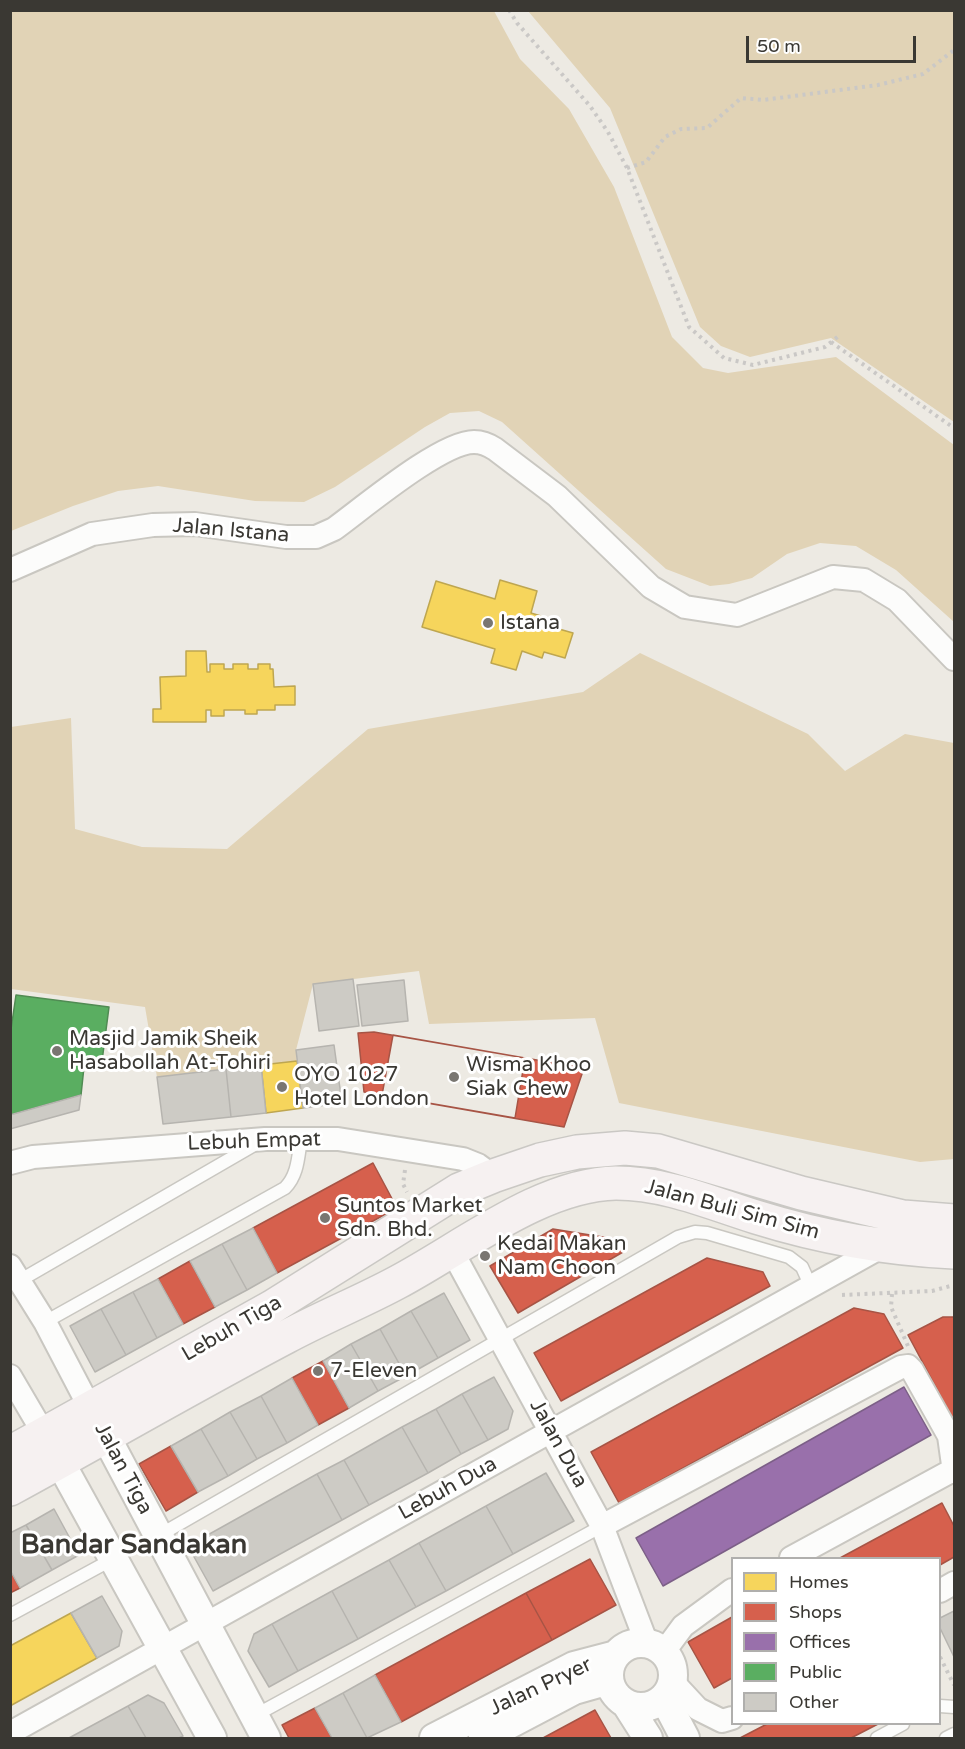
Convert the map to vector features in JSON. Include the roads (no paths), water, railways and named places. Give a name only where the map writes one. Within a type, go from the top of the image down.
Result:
[{"type":"main road","name":"Jalan Buli Sim Sim","points":[[449,1196],[493,1176],[540,1160],[577,1152],[625,1148],[658,1151],[835,1201],[903,1217],[954,1221]]},
{"type":"main road","name":"Jalan Buli Sim Sim","points":[[452,1251],[491,1227],[552,1196],[615,1183],[688,1194],[757,1218],[801,1230],[885,1245],[954,1252]]},
{"type":"main road","name":"Lebuh Tiga","points":[[10,1453],[272,1307],[449,1196]]},
{"type":"main road","points":[[449,1196],[445,1226],[452,1251]]},
{"type":"main road","name":"Lebuh Tiga","points":[[10,1490],[287,1336],[395,1284],[452,1251]]},
{"type":"street","name":"Jalan Istana","points":[[10,570],[92,534],[153,525],[195,524],[286,537],[316,537],[334,529],[431,458],[454,446],[475,442],[495,449],[557,496],[651,587],[685,607],[737,615],[834,577],[864,580],[897,600],[954,659]]},
{"type":"street","name":"Lebuh Empat","points":[[10,1163],[33,1157],[265,1139],[338,1139],[463,1158],[493,1176]]},
{"type":"street","name":"Lebuh Dua","points":[[10,1732],[885,1245]]},
{"type":"street","name":"Jalan Dua","points":[[452,1251],[603,1526],[655,1648]]},
{"type":"street","name":"Jalan Tiga","points":[[15,1273],[45,1322],[260,1727]]},
{"type":"street","points":[[603,1526],[901,1367],[908,1366],[949,1436],[954,1471],[793,1557]]},
{"type":"street","points":[[10,1376],[212,1738]]},
{"type":"street","points":[[655,1648],[731,1591]]},
{"type":"street","points":[[668,1690],[648,1707],[627,1705],[618,1699],[612,1690],[612,1668],[630,1645],[655,1648],[672,1666],[668,1690],[685,1738]]},
{"type":"street","name":"Jalan Pryer","points":[[434,1738],[574,1666],[612,1668]]},
{"type":"street","name":"Jalan Pryer","points":[[483,1738],[612,1668]]},
{"type":"street","points":[[668,1690],[698,1709],[722,1720],[731,1718]]},
{"type":"street","points":[[627,1705],[648,1738]]},
{"type":"lane","points":[[15,1273],[265,1139]]},
{"type":"lane","points":[[45,1322],[285,1188],[292,1181],[296,1172],[301,1139]]},
{"type":"lane","points":[[158,1536],[678,1237],[695,1232],[707,1233],[789,1257],[801,1267],[804,1291]]},
{"type":"lane","points":[[260,1727],[603,1526]]},
{"type":"lane","points":[[10,1615],[113,1559]]},
{"type":"lane","points":[[877,1738],[901,1725]]},
{"type":"lane","points":[[946,1738],[954,1734]]},
{"type":"place","name":"Istana","points":[[488,623]]},
{"type":"place","name":"Masjid Jamik Sheik Hasabollah At-Tohiri","points":[[57,1051]]},
{"type":"place","name":"Wisma Khoo Siak Chew","points":[[454,1077]]},
{"type":"place","name":"OYO 1027 Hotel London","points":[[282,1087]]},
{"type":"place","name":"Suntos Market Sdn. Bhd.","points":[[325,1218]]},
{"type":"place","name":"Kedai Makan Nam Choon","points":[[485,1256]]},
{"type":"place","name":"7-Eleven","points":[[318,1371]]},
{"type":"district","name":"Bandar Sandakan","points":[[134,1546]]}]
